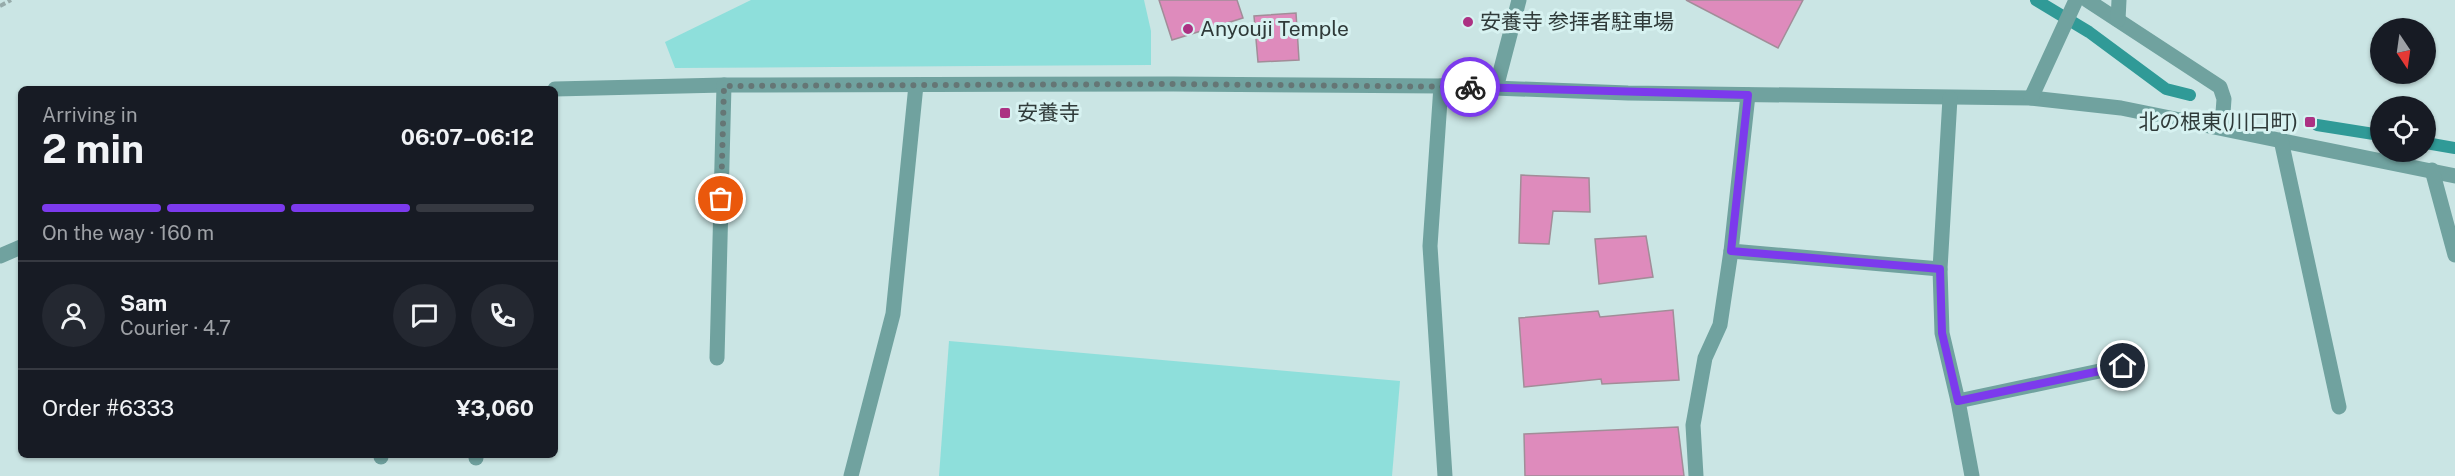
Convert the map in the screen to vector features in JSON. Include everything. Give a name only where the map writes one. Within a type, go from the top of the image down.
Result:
[{"type":"street","points":[[1496,88],[1519,0]]},
{"type":"street","points":[[2118,20],[2119,0]]},
{"type":"street","points":[[2031,98],[2062,30],[2079,2],[2118,20],[2220,87],[2224,99],[2222,127]]},
{"type":"street","points":[[851,476],[893,314],[915,85]]},
{"type":"street","points":[[558,89],[915,85],[1441,86],[1748,95],[2031,98],[2121,108],[2455,176]]},
{"type":"street","points":[[717,358],[724,86]]},
{"type":"street","points":[[1441,86],[1430,246],[1446,476]]},
{"type":"street","points":[[1696,476],[1693,425],[1705,358],[1720,325],[1731,251],[1748,95]]},
{"type":"street","points":[[1950,98],[1940,269],[1942,333],[1972,476]]},
{"type":"street","points":[[2281,140],[2339,407]]},
{"type":"street","points":[[2432,170],[2455,255]]},
{"type":"street","points":[[2,252],[18,248]]},
{"type":"street","points":[[1731,251],[1940,269]]},
{"type":"street","points":[[1958,401],[2123,366]]},
{"type":"path","points":[[0,6],[11,0]]},
{"type":"shaded area","points":[[751,0],[1144,0],[1151,31],[1151,65],[675,68],[665,42]]},
{"type":"shaded area","points":[[949,341],[1400,381],[1392,476],[939,476]]},
{"type":"building","name":"Anyouji Temple","points":[[1159,0],[1237,0],[1243,18],[1172,40]]},
{"type":"building","points":[[1686,0],[1803,0],[1778,48]]},
{"type":"building","points":[[1296,13],[1299,60],[1258,62],[1254,16]]},
{"type":"building","points":[[1521,175],[1589,178],[1590,212],[1553,211],[1549,244],[1519,243]]},
{"type":"building","points":[[1646,236],[1653,277],[1599,284],[1595,239]]},
{"type":"building","points":[[1673,310],[1679,380],[1602,384],[1601,379],[1524,387],[1519,318],[1598,311],[1600,317]]},
{"type":"building","points":[[1678,427],[1684,476],[1525,476],[1524,434]]},
{"type":"waterway","points":[[2036,0],[2089,32],[2166,89],[2190,95]]},
{"type":"waterway","points":[[2317,125],[2370,133]]},
{"type":"waterway","points":[[2436,145],[2455,148]]},
{"type":"way so far","points":[[721,199],[724,86],[1173,84],[1470,87]]},
{"type":"place","name":"安養寺 参拝者駐車場","points":[[1468,22]]},
{"type":"place","name":"Anyouji Temple","points":[[1188,29]]},
{"type":"place","name":"安養寺","points":[[1005,113]]},
{"type":"place","name":"北の根東(川口町)","points":[[2310,122]]},
{"type":"route","points":[[1470,87],[1748,95],[1731,251],[1940,269],[1942,333],[1958,401],[2123,366]]}]
